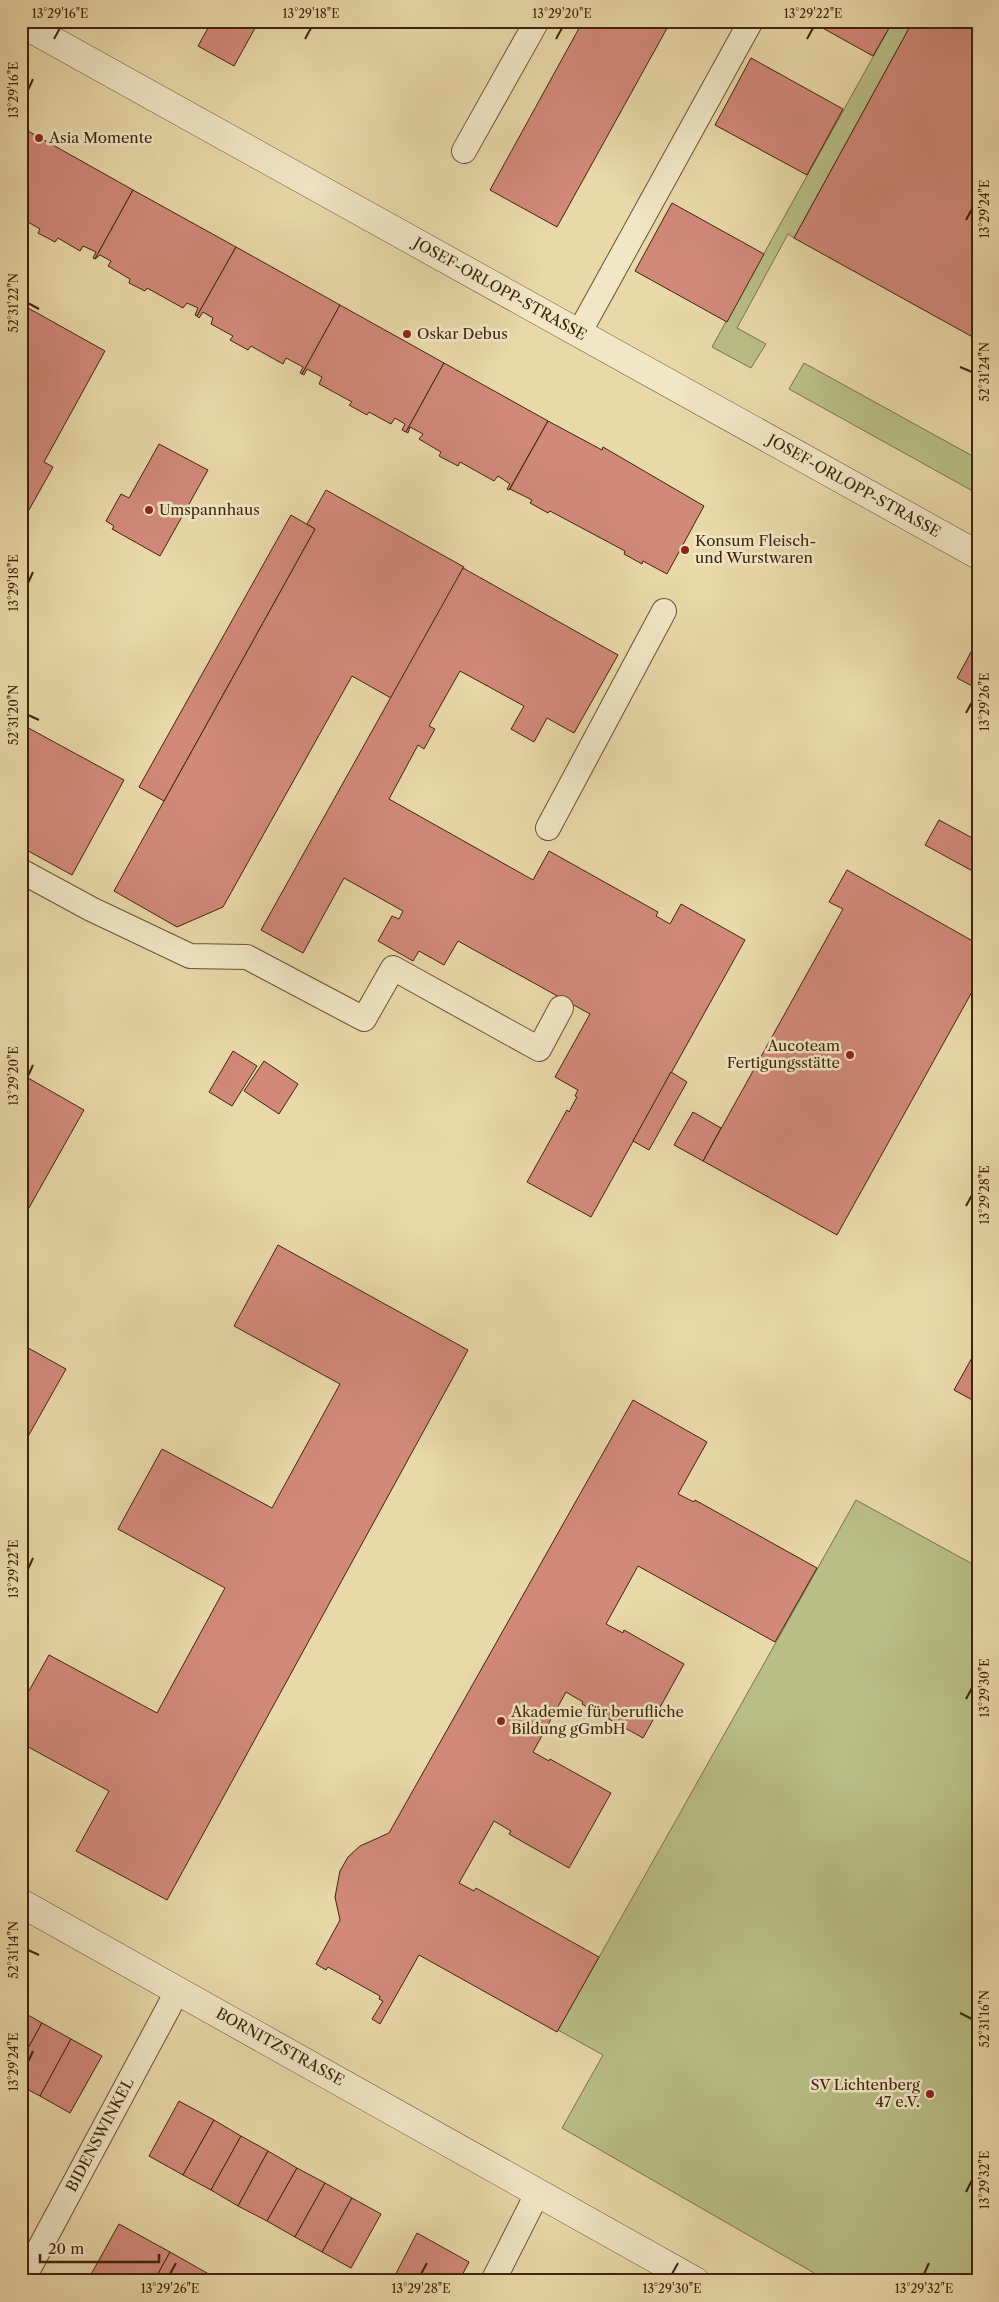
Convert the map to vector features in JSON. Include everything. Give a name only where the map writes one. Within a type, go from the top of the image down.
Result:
[{"type":"street","name":"JOSEF-ORLOPP-STRASSE","points":[[21,23],[978,555]]},
{"type":"street","name":"BORNITZSTRASSE","points":[[21,1903],[695,2281]]},
{"type":"lane","points":[[464,151],[537,21]]},
{"type":"lane","points":[[579,333],[751,21]]},
{"type":"lane","points":[[548,828],[664,611]]},
{"type":"lane","points":[[21,870],[91,909],[190,956],[247,957],[364,1019],[393,968],[539,1049],[561,1008]]},
{"type":"lane","name":"BIDENSWINKEL","points":[[22,2281],[178,1990]]},
{"type":"lane","points":[[493,2281],[538,2192]]},
{"type":"green space","points":[[893,21],[913,21],[794,238],[788,234],[737,328],[766,344],[751,368],[712,347]]},
{"type":"green space","points":[[804,363],[978,459],[978,494],[789,389]]},
{"type":"green space","points":[[856,1500],[978,1567],[978,2281],[828,2281],[562,2128],[603,2055],[558,2030]]},
{"type":"building","points":[[212,21],[259,21],[234,66],[198,46]]},
{"type":"building","points":[[583,21],[671,21],[557,227],[490,190]]},
{"type":"building","points":[[810,21],[893,21],[873,56]]},
{"type":"building","points":[[913,21],[978,21],[978,340],[794,238]]},
{"type":"building","points":[[751,58],[843,109],[807,175],[715,125]]},
{"type":"building","points":[[21,127],[28,131],[21,143]]},
{"type":"building","points":[[28,131],[133,190],[95,259],[93,258],[96,252],[83,246],[80,251],[58,238],[55,242],[38,233],[40,229],[21,218],[21,143]]},
{"type":"building","points":[[133,190],[236,247],[197,316],[195,315],[198,308],[187,303],[183,308],[147,288],[145,291],[129,283],[130,279],[108,266],[111,261],[100,255],[95,259]]},
{"type":"building","points":[[672,203],[764,254],[727,322],[635,271]]},
{"type":"building","points":[[236,247],[340,305],[302,374],[300,373],[303,367],[286,358],[283,364],[251,346],[248,350],[230,340],[233,336],[211,324],[213,318],[203,312],[199,318],[197,316]]},
{"type":"building","points":[[21,304],[105,351],[44,462],[53,467],[25,517],[21,515]]},
{"type":"building","points":[[340,305],[444,363],[406,432],[402,430],[405,424],[395,418],[391,424],[369,412],[367,415],[349,405],[352,402],[319,384],[322,377],[307,369],[304,375],[302,374]]},
{"type":"building","points":[[444,363],[548,421],[509,490],[507,489],[510,484],[498,476],[494,481],[460,462],[458,466],[439,456],[441,452],[419,439],[423,434],[410,427],[408,433],[406,432]]},
{"type":"building","points":[[548,421],[602,450],[603,447],[704,506],[667,574],[643,561],[642,564],[624,554],[625,551],[550,511],[548,513],[530,503],[532,500],[510,489]]},
{"type":"building","name":"Umspannhaus","points":[[159,444],[208,470],[160,556],[112,529],[114,526],[106,521],[121,494],[129,498]]},
{"type":"building","points":[[326,490],[464,567],[391,698],[352,676],[223,907],[177,927],[114,891],[315,529],[307,524]]},
{"type":"building","points":[[291,515],[315,529],[164,801],[139,787]]},
{"type":"building","points":[[463,568],[618,655],[574,733],[547,718],[534,742],[511,729],[524,706],[460,671],[429,726],[435,729],[424,749],[418,745],[389,799],[533,880],[549,851],[658,912],[656,916],[670,924],[681,904],[745,940],[591,1217],[527,1182],[567,1110],[569,1112],[577,1097],[575,1096],[578,1090],[555,1077],[590,1014],[458,941],[444,965],[419,951],[413,961],[378,941],[392,916],[399,919],[403,911],[344,878],[303,953],[261,930]]},
{"type":"building","points":[[971,652],[978,656],[978,689],[957,678]]},
{"type":"building","points":[[21,724],[124,780],[72,875],[21,847]]},
{"type":"building","points":[[939,820],[978,841],[978,874],[925,845]]},
{"type":"building","name":"Aucoteam Fertigungsstätte","points":[[847,870],[978,944],[978,981],[837,1235],[703,1161],[843,909],[829,902]]},
{"type":"building","points":[[233,1051],[257,1066],[232,1106],[209,1092]]},
{"type":"building","points":[[264,1061],[298,1084],[279,1114],[244,1091]]},
{"type":"building","points":[[671,1072],[687,1082],[649,1150],[633,1141]]},
{"type":"building","points":[[21,1074],[84,1110],[21,1222]]},
{"type":"building","points":[[693,1112],[721,1128],[703,1161],[674,1145]]},
{"type":"building","points":[[278,1245],[468,1350],[167,1900],[76,1851],[109,1791],[21,1743],[21,1705],[49,1655],[157,1713],[225,1588],[118,1529],[162,1449],[272,1508],[340,1384],[234,1326]]},
{"type":"building","points":[[21,1344],[66,1369],[21,1449]]},
{"type":"building","points":[[978,1347],[978,1403],[954,1390]]},
{"type":"building","name":"Akademie für berufliche Bildung gGmbH","points":[[633,1400],[707,1442],[678,1494],[694,1502],[695,1500],[817,1568],[775,1642],[638,1566],[606,1624],[623,1633],[624,1630],[684,1664],[643,1738],[582,1704],[583,1702],[566,1692],[533,1752],[549,1761],[550,1759],[611,1793],[569,1868],[509,1834],[511,1831],[494,1821],[459,1883],[474,1891],[476,1888],[599,1957],[557,2032],[419,1955],[380,2024],[372,2019],[383,2001],[379,1999],[380,1996],[328,1967],[326,1970],[316,1964],[340,1920],[335,1897],[340,1871],[348,1857],[360,1846],[389,1833]]},
{"type":"building","points":[[21,2011],[42,2023],[21,2061]]},
{"type":"building","points":[[42,2023],[71,2039],[40,2096],[21,2086],[21,2061]]},
{"type":"building","points":[[71,2039],[102,2056],[70,2113],[40,2096]]},
{"type":"building","points":[[179,2101],[214,2120],[183,2175],[149,2156]]},
{"type":"building","points":[[214,2120],[241,2136],[211,2190],[183,2175]]},
{"type":"building","points":[[241,2136],[268,2151],[238,2206],[211,2190]]},
{"type":"building","points":[[268,2151],[297,2168],[267,2221],[238,2206]]},
{"type":"building","points":[[297,2168],[325,2183],[295,2237],[267,2221]]},
{"type":"building","points":[[325,2183],[352,2198],[322,2252],[295,2237]]},
{"type":"building","points":[[352,2198],[381,2214],[351,2268],[322,2252]]},
{"type":"building","points":[[119,2224],[170,2252],[154,2281],[93,2281],[89,2278]]},
{"type":"building","points":[[417,2233],[469,2262],[459,2281],[392,2281]]},
{"type":"building","points":[[170,2252],[221,2281],[154,2281]]},
{"type":"place","name":"Asia Momente","points":[[39,138]]},
{"type":"place","name":"Oskar Debus","points":[[407,334]]},
{"type":"place","name":"Umspannhaus","points":[[149,510]]},
{"type":"place","name":"Konsum Fleisch- und Wurstwaren","points":[[685,550]]},
{"type":"place","name":"Aucoteam Fertigungsstätte","points":[[850,1055]]},
{"type":"place","name":"Akademie für berufliche Bildung gGmbH","points":[[501,1721]]},
{"type":"place","name":"SV Lichtenberg 47 e.V.","points":[[930,2094]]}]
